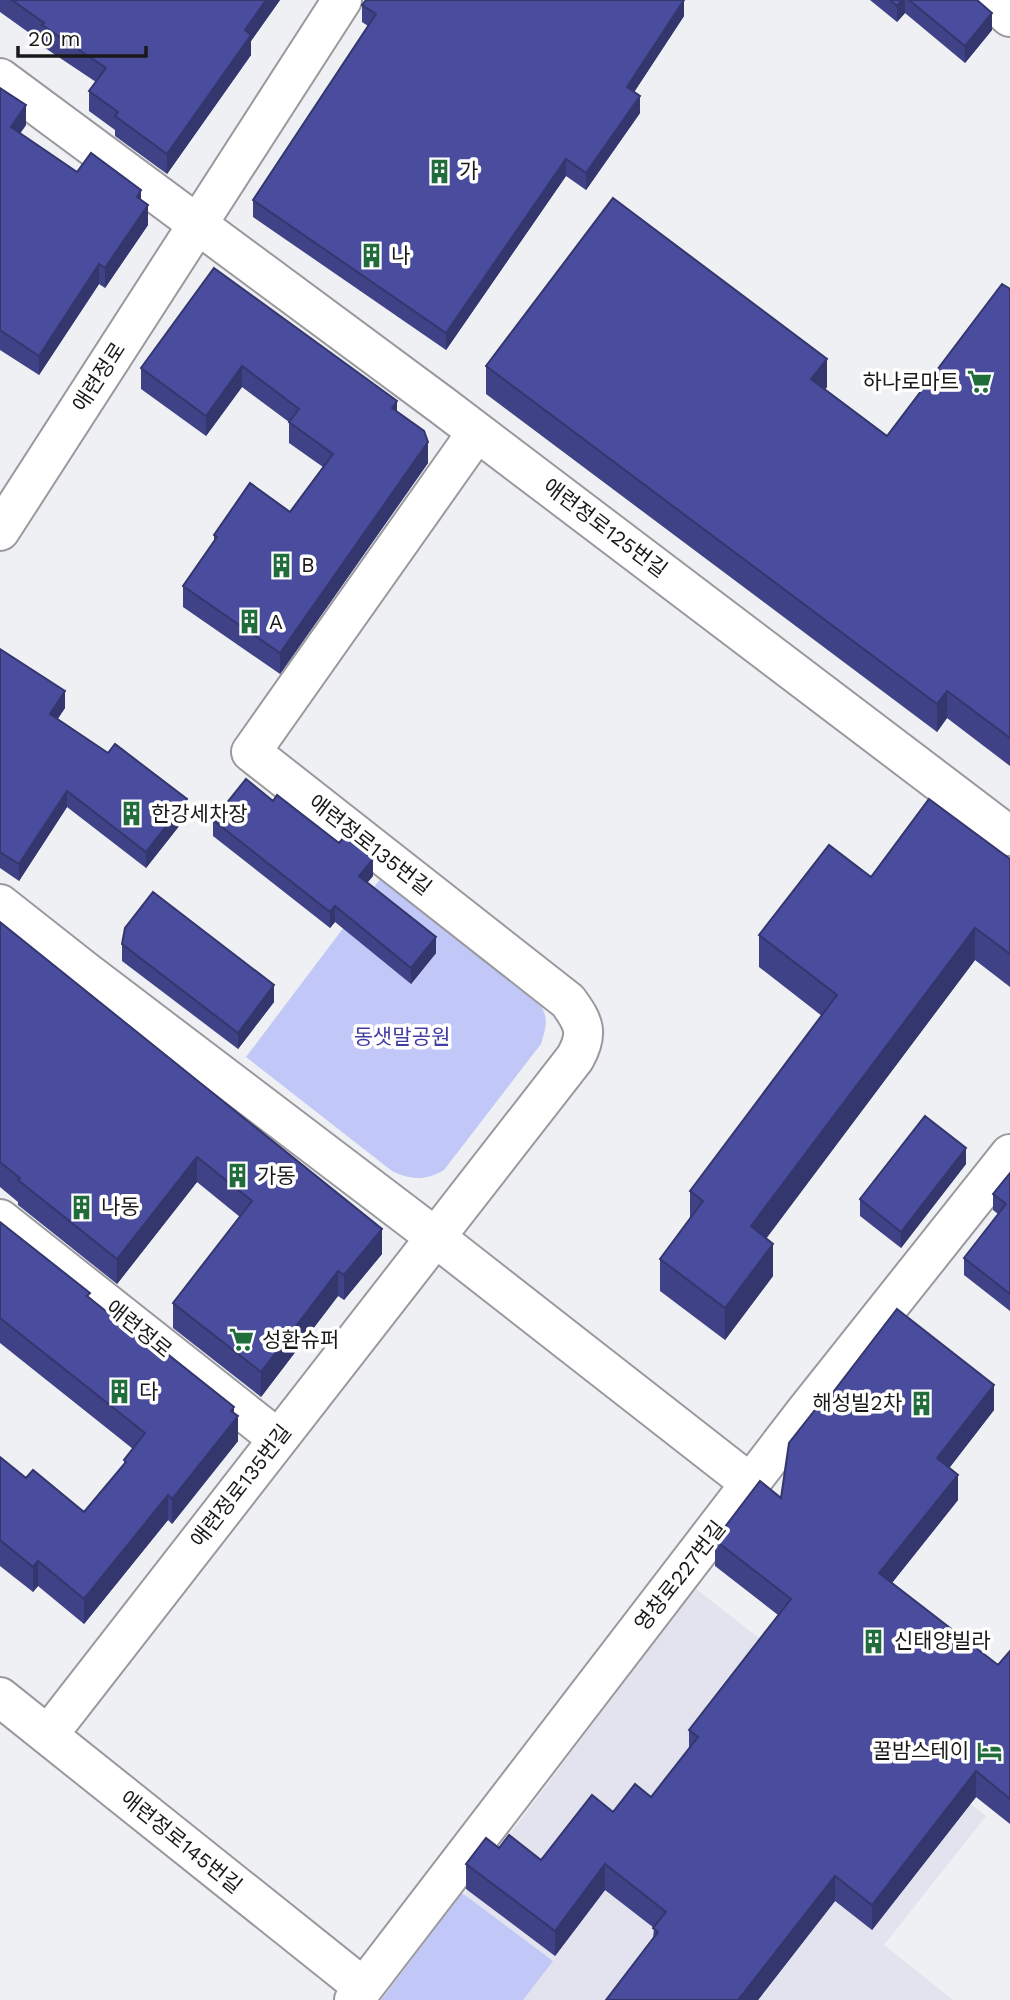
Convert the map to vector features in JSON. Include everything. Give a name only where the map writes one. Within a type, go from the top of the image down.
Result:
[{"type":"street","name":"애련정로","points":[[0,530],[342,0]]},
{"type":"street","points":[[991,0],[1010,17]]},
{"type":"street","points":[[0,78],[198,224]]},
{"type":"street","name":"애련정로125번길","points":[[198,224],[478,432],[1010,836]]},
{"type":"street","name":"애련정로135번길","points":[[48,1735],[583,1045],[584,1030],[579,1016],[568,1001],[251,752],[478,432]]},
{"type":"street","points":[[0,904],[435,1237],[751,1484]]},
{"type":"street","name":"영창로227번길","points":[[358,1994],[805,1412],[1010,1154]]},
{"type":"street","name":"애련정로","points":[[0,1219],[278,1439]]},
{"type":"street","name":"애련정로145번길","points":[[0,1697],[358,1994]]},
{"type":"shaded area","points":[[695,1588],[986,1816],[884,1945],[953,2000],[385,2000]]},
{"type":"green space","name":"동샛말공원","points":[[381,878],[533,996],[546,1018],[541,1044],[444,1170],[424,1178],[412,1178],[392,1171],[246,1057]]},
{"type":"green space","points":[[462,1893],[553,1961],[523,2000],[381,2000]]},
{"type":"building","points":[[12,0],[266,0],[245,30],[251,35],[167,154],[115,116],[118,112],[89,91],[106,68],[42,25],[44,23]]},
{"type":"building","points":[[366,0],[684,0],[627,87],[640,96],[586,173],[566,159],[446,333],[253,200],[376,14],[362,5]]},
{"type":"building","points":[[890,0],[902,0],[897,6]]},
{"type":"building","points":[[909,0],[977,0],[992,13],[965,46]]},
{"type":"building","points":[[0,88],[26,105],[11,127],[77,172],[91,153],[141,190],[137,197],[148,205],[105,268],[99,264],[39,356],[0,330]]},
{"type":"building","points":[[613,198],[827,359],[811,379],[887,436],[1002,284],[1010,289],[1010,738],[947,691],[937,704],[486,366]]},
{"type":"building","points":[[214,268],[397,401],[392,408],[424,431],[428,442],[280,653],[183,586],[250,483],[290,512],[333,454],[289,422],[299,409],[242,366],[206,416],[141,368]]},
{"type":"building","points":[[0,649],[65,691],[50,714],[108,753],[115,744],[187,799],[146,852],[67,791],[19,864],[0,852]]},
{"type":"building","points":[[246,779],[273,801],[277,795],[339,843],[344,837],[373,859],[359,876],[436,937],[411,968],[335,906],[330,912],[213,820]]},
{"type":"building","points":[[929,799],[1010,859],[1010,954],[975,928],[751,1226],[773,1244],[725,1308],[660,1259],[703,1201],[690,1191],[837,995],[759,935],[829,845],[871,877]]},
{"type":"building","points":[[153,892],[274,985],[238,1033],[122,944],[125,928]]},
{"type":"building","points":[[0,922],[382,1229],[344,1275],[338,1271],[261,1372],[173,1303],[252,1201],[197,1157],[117,1259],[18,1180],[20,1178],[0,1162]]},
{"type":"building","points":[[925,1116],[966,1148],[901,1232],[860,1199]]},
{"type":"building","points":[[1010,1173],[1010,1294],[964,1258],[1006,1204],[993,1194]]},
{"type":"building","points":[[0,1222],[90,1293],[87,1296],[143,1341],[146,1337],[234,1407],[231,1411],[238,1416],[172,1499],[168,1495],[84,1599],[38,1561],[33,1567],[0,1540],[0,1457],[26,1478],[33,1470],[84,1512],[126,1462],[124,1460],[145,1433],[0,1318]]},
{"type":"building","points":[[897,1309],[994,1385],[937,1458],[958,1475],[879,1573],[998,1665],[1010,1651],[1010,1799],[976,1771],[872,1905],[835,1876],[738,2000],[606,2000],[658,1932],[653,1928],[666,1912],[605,1864],[555,1931],[466,1864],[486,1838],[499,1848],[509,1835],[541,1860],[592,1795],[613,1812],[635,1784],[651,1797],[698,1737],[689,1730],[791,1599],[715,1540],[760,1481],[781,1498],[789,1443],[818,1406],[821,1408]]},
{"type":"place","name":"가","points":[[439,171]]},
{"type":"place","name":"나","points":[[371,256]]},
{"type":"place","name":"하나로마트","points":[[979,382]]},
{"type":"place","name":"B","points":[[281,565]]},
{"type":"place","name":"A","points":[[249,622]]},
{"type":"place","name":"한강세차장","points":[[131,814]]},
{"type":"place","name":"가동","points":[[237,1176]]},
{"type":"place","name":"나동","points":[[81,1207]]},
{"type":"place","name":"성환슈퍼","points":[[242,1340]]},
{"type":"place","name":"다","points":[[119,1392]]},
{"type":"place","name":"해성빌2차","points":[[922,1403]]},
{"type":"place","name":"신태양빌라","points":[[874,1641]]},
{"type":"place","name":"꿀밤스테이","points":[[989,1751]]}]
